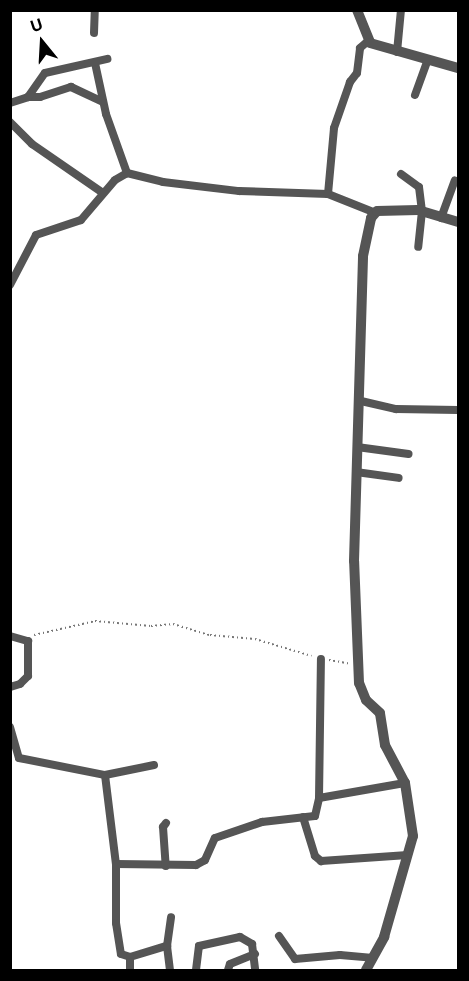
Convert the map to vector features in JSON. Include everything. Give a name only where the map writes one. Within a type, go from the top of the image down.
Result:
[{"type":"street","points":[[94,10],[94,33]]},
{"type":"street","points":[[357,10],[368,41],[397,52],[459,68]]},
{"type":"street","points":[[397,52],[401,10]]},
{"type":"street","points":[[328,194],[334,128],[350,82],[357,73],[360,48],[368,41]]},
{"type":"street","points":[[28,97],[45,73],[107,59]]},
{"type":"street","points":[[415,95],[428,60]]},
{"type":"street","points":[[95,63],[103,102],[127,173]]},
{"type":"street","points":[[10,103],[28,97],[40,97],[70,87],[103,102]]},
{"type":"street","points":[[10,122],[33,144],[74,170],[103,193]]},
{"type":"street","points":[[127,173],[163,182],[239,191],[328,194],[374,212],[422,211],[459,222]]},
{"type":"street","points":[[10,285],[36,235],[81,220],[103,193],[127,173]]},
{"type":"street","points":[[401,174],[417,182],[422,211],[418,247]]},
{"type":"street","points":[[441,218],[455,180]]},
{"type":"street","points":[[366,970],[384,938],[408,855],[412,824],[405,783],[385,745],[380,713],[361,690],[358,665],[354,561],[357,447],[361,401],[360,289],[374,212]]},
{"type":"street","points":[[361,401],[396,409],[459,410]]},
{"type":"street","points":[[357,447],[409,454]]},
{"type":"street","points":[[356,472],[399,478]]},
{"type":"street","points":[[10,636],[28,641],[28,675],[20,684],[10,687]]},
{"type":"street","points":[[116,864],[166,866],[200,864],[215,838],[262,822],[318,814],[321,659]]},
{"type":"street","points":[[10,727],[19,758],[105,775],[154,765]]},
{"type":"street","points":[[105,775],[116,864],[116,924],[121,954],[130,957],[167,946]]},
{"type":"street","points":[[319,798],[405,783]]},
{"type":"street","points":[[303,817],[318,860],[408,855]]},
{"type":"street","points":[[166,823],[163,827],[166,866]]},
{"type":"street","points":[[170,970],[167,946],[171,917]]},
{"type":"street","points":[[279,936],[295,959],[340,955],[373,958]]},
{"type":"street","points":[[196,970],[197,948],[202,943],[240,937],[252,944],[255,954],[255,970]]},
{"type":"street","points":[[228,970],[230,964],[255,954]]},
{"type":"street","points":[[130,957],[130,970]]},
{"type":"path","points":[[21,638],[95,621],[152,627],[173,624],[210,635],[255,639],[321,659],[358,665]]}]
